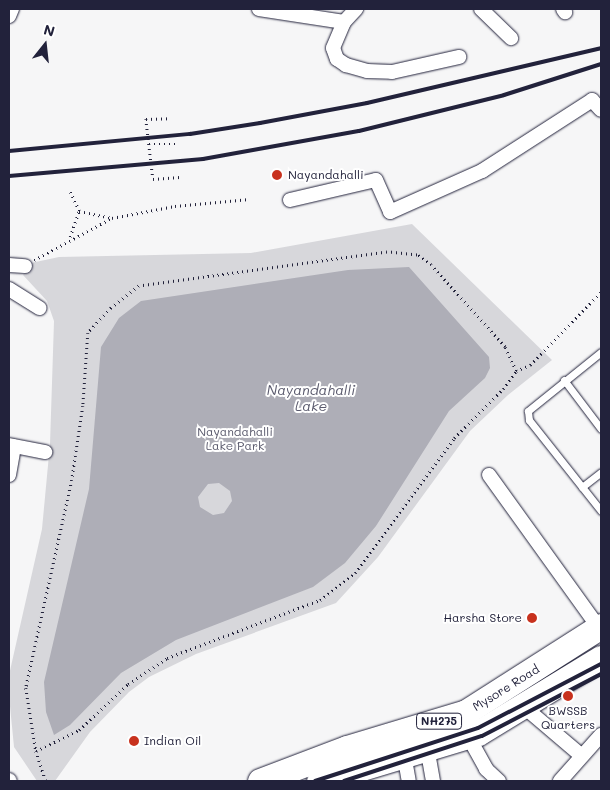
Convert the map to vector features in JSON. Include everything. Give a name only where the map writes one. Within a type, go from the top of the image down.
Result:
[{"type":"highway","name":"Mysore Road","points":[[260,781],[348,748],[466,712],[600,627]]},
{"type":"highway","name":"Mysore Road","points":[[320,781],[468,736],[523,706],[601,658]]},
{"type":"street","points":[[9,16],[12,9]]},
{"type":"street","points":[[259,9],[300,12],[344,22]]},
{"type":"street","points":[[356,9],[344,22],[333,48],[337,59],[346,65],[367,71],[392,72],[459,57]]},
{"type":"street","points":[[481,9],[511,38]]},
{"type":"street","points":[[290,200],[376,180],[390,212],[482,171],[592,100],[601,110]]},
{"type":"street","points":[[9,266],[24,266]]},
{"type":"street","points":[[9,289],[39,308]]},
{"type":"street","points":[[9,475],[12,445],[45,452]]},
{"type":"street","points":[[489,475],[600,627]]},
{"type":"street","points":[[523,706],[582,756]]},
{"type":"street","points":[[560,781],[601,735]]},
{"type":"street","points":[[468,736],[486,769],[499,781]]},
{"type":"street","points":[[409,781],[415,751]]},
{"type":"street","points":[[415,751],[433,781]]},
{"type":"lane","points":[[601,353],[529,407],[528,416],[601,511]]},
{"type":"lane","points":[[564,380],[601,429]]},
{"type":"lane","points":[[582,487],[601,472]]},
{"type":"path","points":[[171,118],[146,119],[153,179],[180,177]]},
{"type":"path","points":[[149,144],[179,144]]},
{"type":"path","points":[[69,238],[79,212],[70,192]]},
{"type":"path","points":[[24,266],[69,238],[112,218],[175,206],[250,199]]},
{"type":"path","points":[[79,212],[112,218]]},
{"type":"path","points":[[46,781],[36,751],[26,688],[72,480],[83,406],[88,333],[111,308],[139,286],[387,252],[417,254],[505,347],[516,371]]},
{"type":"path","points":[[36,751],[79,730],[128,684],[167,658],[320,600],[355,573],[454,438],[503,389],[516,371],[530,365],[601,292]]},
{"type":"green space","name":"Nayandahalli Lake","points":[[412,224],[552,360],[508,395],[470,431],[378,557],[336,603],[196,654],[149,677],[129,692],[90,732],[55,781],[37,781],[14,747],[9,696],[9,675],[42,529],[50,444],[54,321],[47,301],[23,275],[31,263],[59,257],[251,253]]},
{"type":"water","name":"Nayandahalli Lake","points":[[409,267],[489,357],[490,368],[485,378],[449,411],[376,526],[345,563],[313,587],[176,640],[121,673],[70,725],[54,735],[46,712],[44,682],[89,489],[101,347],[119,318],[141,301],[348,270]],"holes":[[[219,483],[230,491],[232,501],[224,513],[213,515],[200,507],[198,497],[208,484]]]},
{"type":"railway","points":[[9,151],[190,134],[260,123],[367,103],[601,48]]},
{"type":"railway","points":[[9,176],[203,159],[359,131],[504,95],[601,64]]},
{"type":"railway","points":[[315,781],[478,728],[601,664]]},
{"type":"railway","points":[[344,781],[482,736],[601,674]]},
{"type":"place","name":"Nayandahalli","points":[[277,175]]},
{"type":"place","name":"Harsha Store","points":[[532,618]]},
{"type":"place","name":"BWSSB Quarters","points":[[568,696]]},
{"type":"place","name":"Indian Oil","points":[[134,741]]},
{"type":"park label","name":"Nayandahalli Lake Park","points":[[235,439]]}]
